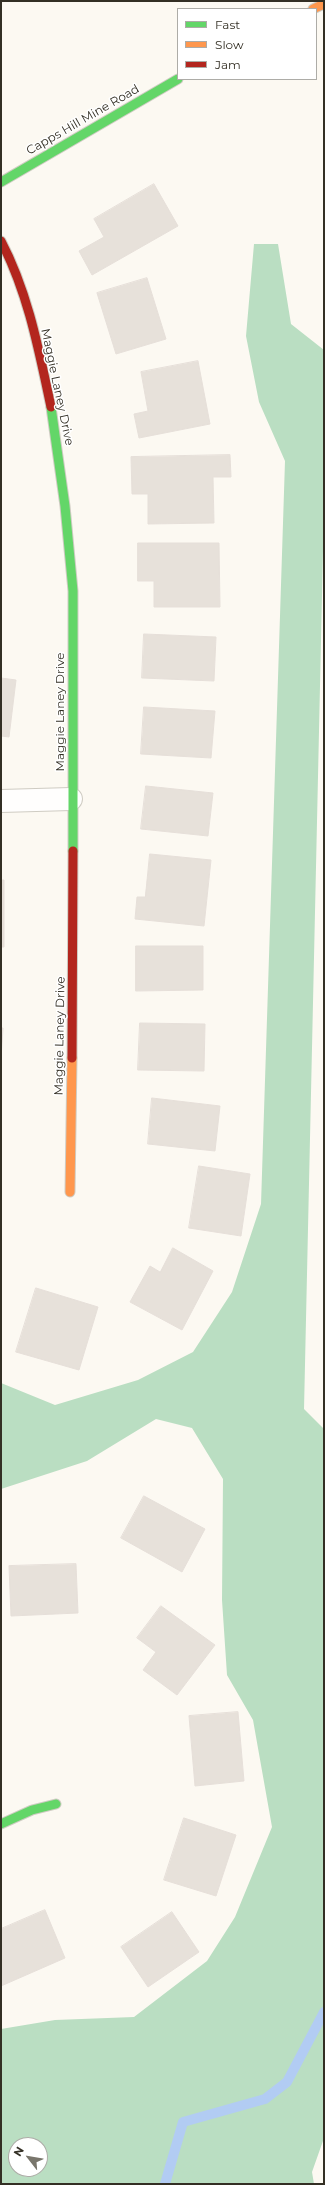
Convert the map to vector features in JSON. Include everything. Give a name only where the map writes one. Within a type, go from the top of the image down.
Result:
[{"type":"street","name":"Capps Hill Mine Road","points":[[1,182],[177,80]]},
{"type":"street","name":"Maggie Laney Drive","points":[[1,241],[15,268],[37,344],[55,424],[73,591],[73,972],[70,1192]]},
{"type":"street","points":[[1,801],[72,799]]},
{"type":"street","points":[[1,1824],[32,1810],[56,1804]]},
{"type":"green space","points":[[254,244],[278,244],[291,324],[324,350],[324,505],[304,1409],[324,1429],[324,2138],[312,2172],[314,2184],[1,2184],[1,2029],[55,2020],[134,2017],[207,1961],[235,1917],[272,1827],[253,1720],[227,1675],[222,1600],[223,1479],[192,1428],[156,1419],[87,1461],[1,1489],[1,1383],[55,1405],[138,1380],[193,1352],[232,1292],[261,1204],[285,461],[259,402],[246,336]]},
{"type":"building","points":[[154,184],[178,226],[92,275],[79,251],[104,237],[94,219]]},
{"type":"building","points":[[147,278],[166,339],[116,354],[97,293]]},
{"type":"building","points":[[198,361],[210,424],[139,438],[134,414],[148,411],[141,372]]},
{"type":"building","points":[[230,455],[231,477],[213,477],[214,523],[148,524],[148,494],[132,494],[131,457]]},
{"type":"building","points":[[138,543],[219,543],[220,607],[154,607],[154,581],[138,581]]},
{"type":"building","points":[[144,634],[216,637],[214,681],[142,678]]},
{"type":"building","points":[[1,678],[16,680],[9,737],[1,736]]},
{"type":"building","points":[[144,707],[215,711],[211,758],[141,754]]},
{"type":"building","points":[[146,786],[213,793],[208,836],[141,829]]},
{"type":"building","points":[[150,854],[211,860],[204,926],[135,919],[137,897],[145,897]]},
{"type":"building","points":[[1,880],[4,880],[4,947],[1,947]]},
{"type":"building","points":[[136,946],[203,946],[203,990],[136,991]]},
{"type":"building","points":[[140,1023],[205,1024],[204,1071],[138,1070]]},
{"type":"building","points":[[1,1028],[3,1028],[1,1059]]},
{"type":"building","points":[[152,1098],[220,1106],[215,1151],[148,1144]]},
{"type":"building","points":[[199,1166],[250,1174],[241,1236],[189,1228]]},
{"type":"building","points":[[173,1248],[213,1271],[182,1330],[130,1302],[150,1266],[160,1272]]},
{"type":"building","points":[[36,1288],[98,1307],[79,1370],[16,1352]]},
{"type":"building","points":[[144,1496],[205,1529],[182,1572],[121,1538]]},
{"type":"building","points":[[76,1564],[78,1613],[11,1616],[9,1566]]},
{"type":"building","points":[[161,1606],[215,1645],[177,1695],[143,1670],[156,1652],[137,1638]]},
{"type":"building","points":[[238,1712],[244,1781],[195,1786],[189,1716]]},
{"type":"building","points":[[184,1818],[236,1835],[216,1896],[164,1880]]},
{"type":"building","points":[[45,1910],[65,1958],[1,1986],[1,1929]]},
{"type":"building","points":[[172,1912],[199,1952],[148,1987],[121,1947]]},
{"type":"waterway","points":[[165,2184],[183,2122],[265,2099],[287,2082],[324,2012]]},
{"type":"traffic: fast","points":[[1,182],[177,80]]},
{"type":"traffic: fast","points":[[51,407],[65,506],[73,591],[73,851]]},
{"type":"traffic: fast","points":[[1,1824],[32,1810],[56,1804]]},
{"type":"traffic: slow","points":[[315,8],[324,4]]},
{"type":"traffic: slow","points":[[70,1192],[72,1058]]},
{"type":"traffic: jam","points":[[1,241],[19,281],[26,301],[51,407]]},
{"type":"traffic: jam","points":[[72,1058],[73,851]]}]
